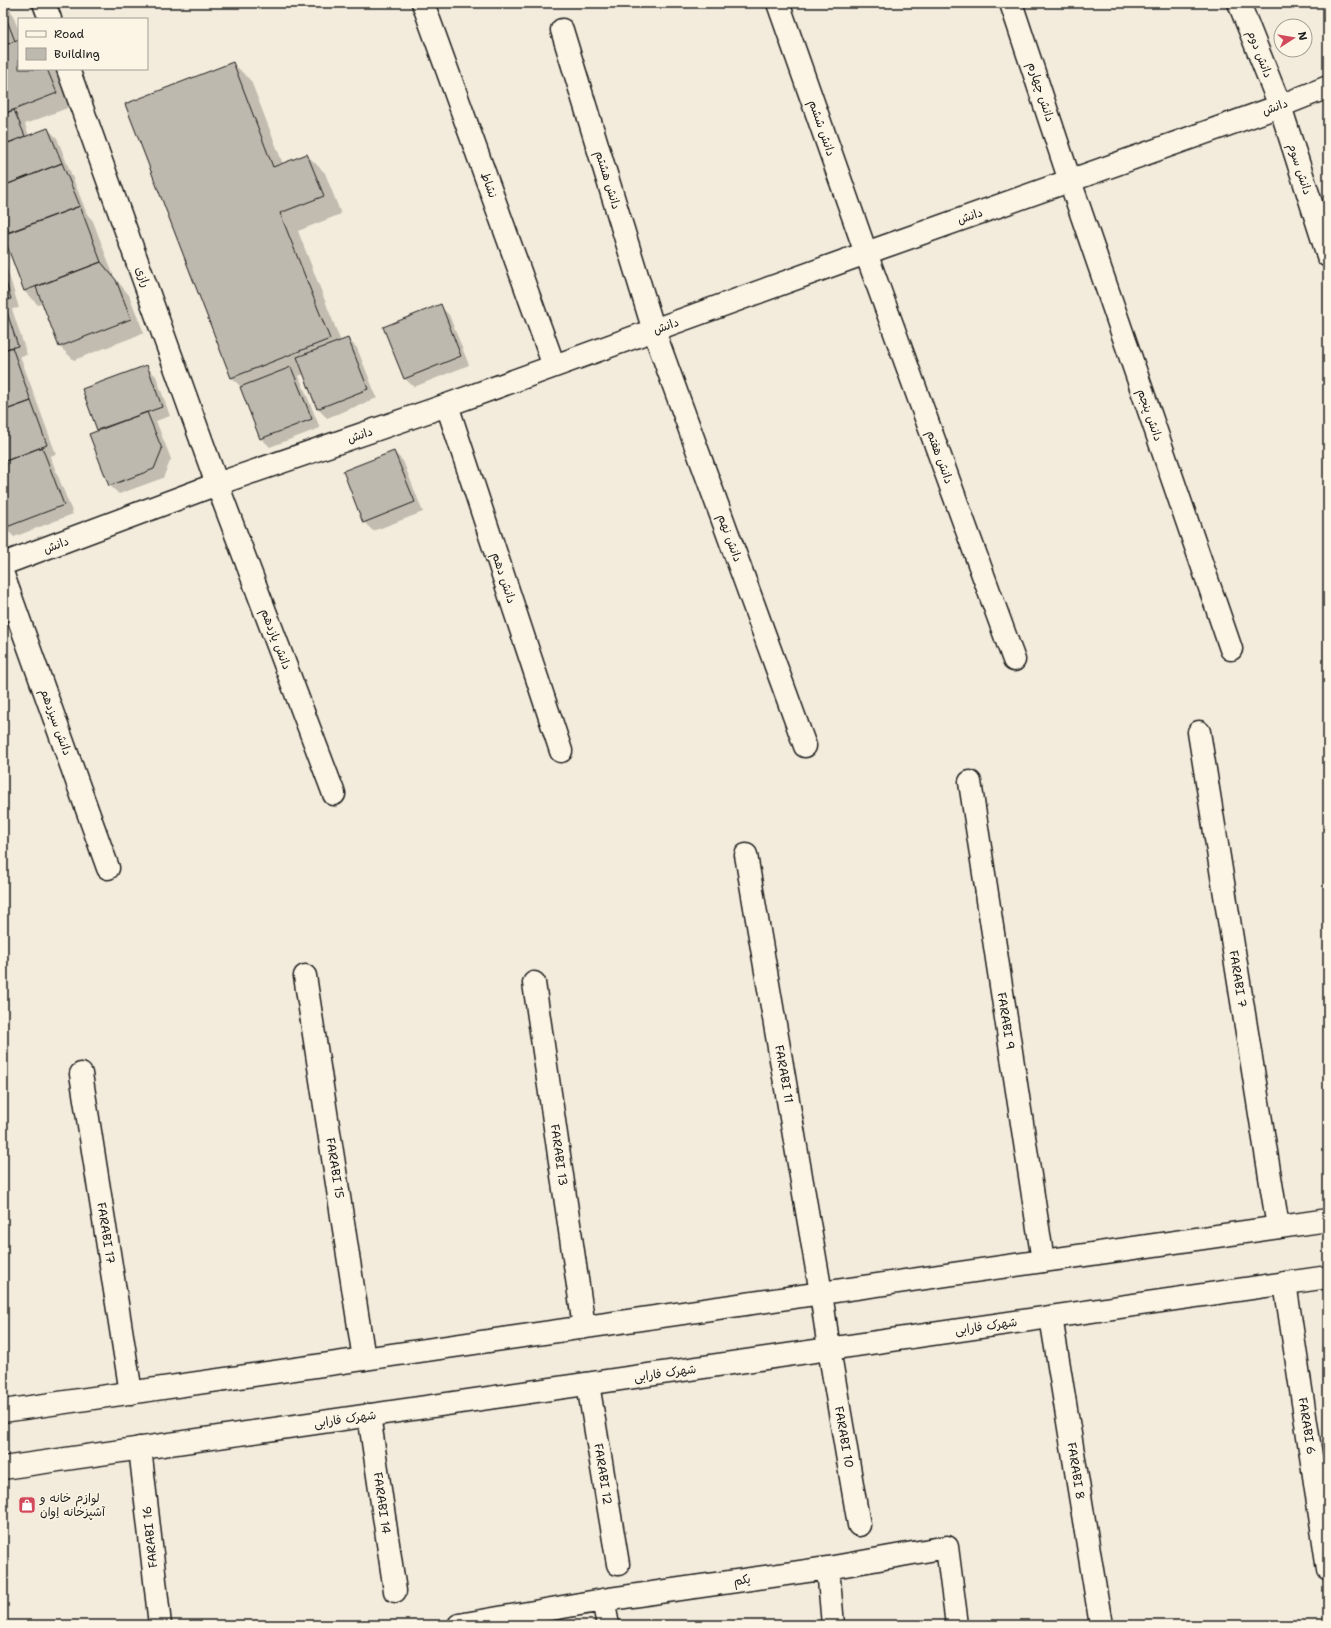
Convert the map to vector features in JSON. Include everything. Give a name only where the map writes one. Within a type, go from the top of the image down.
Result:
[{"type":"street","points":[[44,3],[50,18]]},
{"type":"street","name":"نشاط","points":[[423,3],[554,366]]},
{"type":"street","name":"دانش ششم","points":[[778,3],[866,253]]},
{"type":"street","name":"دانش چهارم","points":[[1011,3],[1070,181]]},
{"type":"street","name":"دانش دوم","points":[[1239,3],[1280,106]]},
{"type":"street","name":"دانش هشتم","points":[[562,30],[654,331]]},
{"type":"street","name":"رازی","points":[[68,70],[217,484]]},
{"type":"street","name":"دانش","points":[[3,564],[217,484],[447,405],[866,253],[1280,106],[1328,87]]},
{"type":"street","name":"دانش سوم","points":[[1280,106],[1328,256]]},
{"type":"street","name":"دانش پنجم","points":[[1070,181],[1231,649]]},
{"type":"street","name":"دانش هفتم","points":[[866,253],[1014,660]]},
{"type":"street","name":"دانش نهم","points":[[654,331],[805,746]]},
{"type":"street","name":"دانش دهم","points":[[447,405],[561,751]]},
{"type":"street","name":"دانش یازدهم","points":[[217,484],[334,794]]},
{"type":"street","name":"دانش سیزدهم","points":[[3,575],[108,868]]},
{"type":"street","name":"FARABI 7","points":[[1199,732],[1278,1227]]},
{"type":"street","name":"FARABI 9","points":[[970,782],[1043,1261]]},
{"type":"street","name":"FARABI 11","points":[[746,855],[821,1293],[829,1349]]},
{"type":"street","name":"FARABI 15","points":[[305,976],[364,1359]]},
{"type":"street","name":"FARABI 13","points":[[534,983],[584,1327]]},
{"type":"street","name":"FARABI 17","points":[[82,1074],[131,1393]]},
{"type":"street","points":[[3,1411],[1328,1220]]},
{"type":"street","name":"شهرک فارابی","points":[[3,1468],[1328,1277]]},
{"type":"street","name":"FARABI 6","points":[[1285,1283],[1328,1569]]},
{"type":"street","name":"FARABI 8","points":[[1051,1317],[1101,1625]]},
{"type":"street","name":"FARABI 10","points":[[829,1349],[859,1525]]},
{"type":"street","name":"FARABI 12","points":[[588,1384],[618,1564]]},
{"type":"street","name":"FARABI 14","points":[[369,1415],[395,1591]]},
{"type":"street","name":"FARABI 16","points":[[140,1448],[160,1625]]},
{"type":"street","name":"یکم","points":[[459,1625],[603,1600],[828,1568],[947,1547],[957,1625]]},
{"type":"street","points":[[828,1568],[833,1625]]},
{"type":"street","points":[[603,1600],[608,1625]]},
{"type":"building","points":[[3,10],[15,41],[3,46]]},
{"type":"building","points":[[18,39],[18,70],[47,70],[57,93],[3,114],[3,46]]},
{"type":"building","points":[[233,62],[273,167],[307,154],[324,196],[280,213],[330,339],[231,378],[125,104]]},
{"type":"building","points":[[14,110],[25,136],[3,145],[3,114]]},
{"type":"building","points":[[48,128],[62,163],[3,186],[3,145]]},
{"type":"building","points":[[62,163],[80,206],[9,232],[3,215],[3,186]]},
{"type":"building","points":[[80,206],[101,262],[24,291],[3,235]]},
{"type":"building","points":[[101,262],[116,280],[131,319],[59,347],[36,287]]},
{"type":"building","points":[[3,273],[11,299],[3,300]]},
{"type":"building","points":[[3,300],[18,346],[3,350]]},
{"type":"building","points":[[441,304],[461,356],[404,379],[383,327]]},
{"type":"building","points":[[348,338],[368,389],[317,409],[297,357]]},
{"type":"building","points":[[12,347],[31,401],[3,411],[3,350]]},
{"type":"building","points":[[147,365],[162,407],[97,430],[82,389]]},
{"type":"building","points":[[291,367],[312,419],[260,439],[240,387]]},
{"type":"building","points":[[31,401],[47,445],[3,462],[3,411]]},
{"type":"building","points":[[147,412],[162,449],[154,469],[109,486],[89,434]]},
{"type":"building","points":[[42,447],[64,505],[4,528],[3,462]]},
{"type":"building","points":[[394,451],[415,502],[363,523],[343,471]]},
{"type":"place","name":"لوازم خانه و آشپزخانه اِوان","points":[[27,1505]]}]
